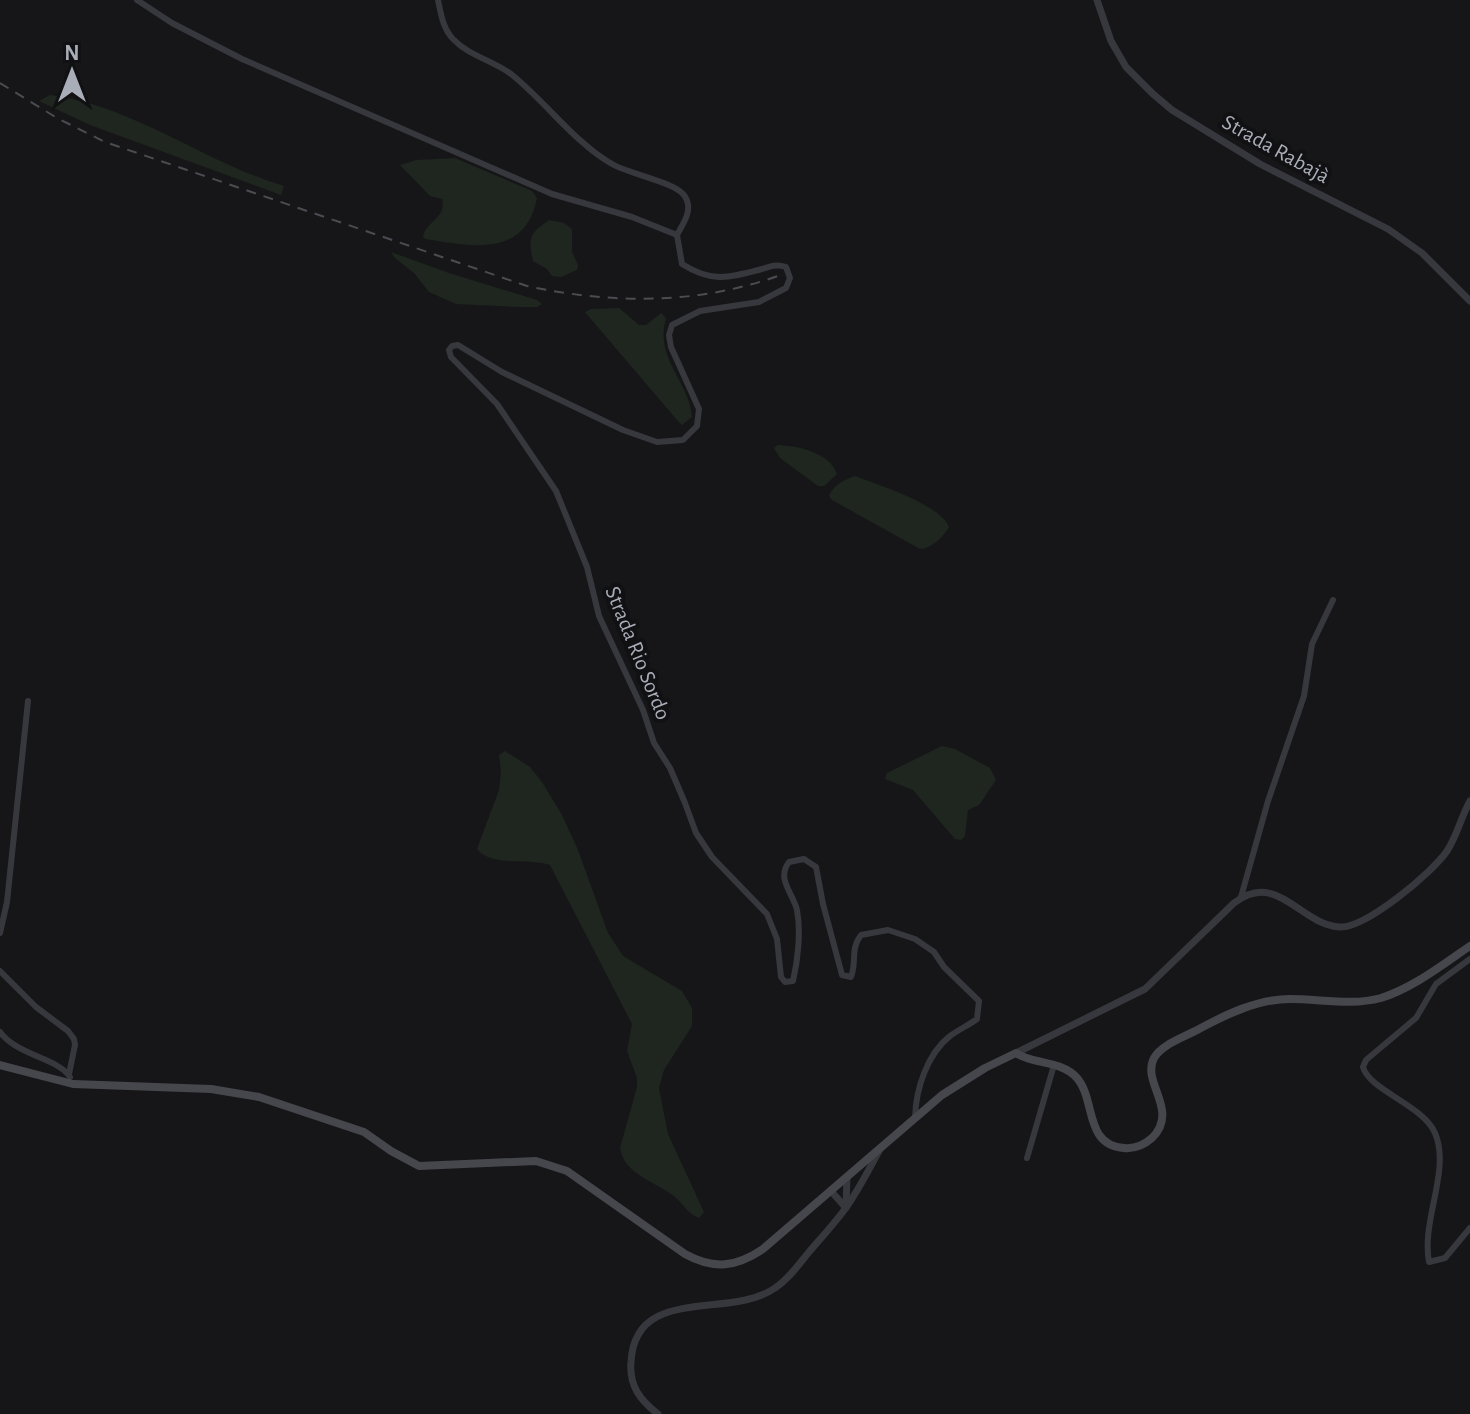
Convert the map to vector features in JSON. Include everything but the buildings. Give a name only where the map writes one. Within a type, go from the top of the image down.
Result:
[{"type":"main road","points":[[0,1065],[96,1087],[211,1089],[259,1097],[364,1132],[419,1166],[544,1162],[567,1171],[675,1248],[698,1261],[726,1266],[750,1257],[962,1081],[1016,1053],[1023,1058],[1054,1065],[1078,1079],[1095,1130],[1102,1139],[1123,1148],[1134,1148],[1153,1137],[1160,1127],[1162,1105],[1151,1072],[1159,1051],[1220,1018],[1262,1003],[1289,999],[1351,1003],[1379,998],[1411,984],[1470,946]]},
{"type":"street","points":[[137,0],[172,23],[242,59],[510,176],[552,194],[632,217],[677,235],[689,211],[681,191],[610,163],[510,73],[465,51],[450,37],[438,0]]},
{"type":"street","name":"Strada Rabajà","points":[[1097,0],[1111,41],[1126,67],[1172,110],[1260,164],[1388,229],[1422,253],[1470,301]]},
{"type":"street","name":"Strada Rio Sordo","points":[[677,235],[682,264],[698,274],[725,278],[778,264],[786,267],[790,278],[786,288],[759,302],[700,311],[672,325],[669,335],[671,347],[699,409],[697,426],[683,440],[657,442],[623,430],[502,372],[458,345],[449,350],[451,357],[497,404],[556,491],[587,567],[599,616],[643,710],[654,743],[670,768],[703,846],[767,914],[777,939],[781,977],[785,982],[793,981],[797,908],[784,883],[785,867],[789,862],[804,859],[816,867],[842,975],[851,977],[854,965],[852,951],[861,935],[888,930],[915,939],[934,952],[944,967],[979,1001],[977,1019],[950,1036],[924,1073],[917,1090],[915,1117]]},
{"type":"street","points":[[1241,897],[1264,815],[1304,696],[1312,644],[1333,600]]},
{"type":"street","points":[[0,933],[7,902],[28,701]]},
{"type":"street","points":[[1016,1053],[1145,989],[1241,897],[1256,891],[1268,892],[1331,926],[1342,928],[1359,923],[1382,910],[1438,863],[1451,844],[1470,801]]},
{"type":"street","points":[[1470,959],[1436,984],[1416,1018],[1366,1060],[1363,1067],[1368,1078],[1417,1112],[1435,1133],[1439,1158],[1438,1181],[1427,1232],[1429,1262],[1445,1258],[1470,1228]]},
{"type":"street","points":[[0,971],[74,1039],[69,1074]]},
{"type":"street","points":[[0,1032],[7,1041],[32,1056],[65,1070],[73,1084]]},
{"type":"street","points":[[1027,1158],[1054,1065]]},
{"type":"street","points":[[658,1414],[644,1403],[634,1388],[631,1375],[635,1341],[646,1324],[659,1314],[678,1308],[742,1302],[776,1288],[846,1208],[881,1148]]},
{"type":"street","points":[[846,1208],[847,1177]]},
{"type":"street","points":[[847,1177],[855,1184],[855,1193]]},
{"type":"street","points":[[831,1191],[846,1208]]},
{"type":"shaded area","points":[[50,95],[111,110],[140,122],[254,176],[284,186],[281,195],[90,125],[39,101]]},
{"type":"shaded area","points":[[455,158],[532,191],[537,198],[531,218],[521,231],[508,240],[494,244],[460,244],[425,239],[425,231],[442,210],[442,199],[430,196],[400,165],[416,160]]},
{"type":"shaded area","points":[[549,220],[564,223],[572,229],[572,252],[577,270],[561,277],[552,276],[533,261],[532,237]]},
{"type":"shaded area","points":[[391,252],[542,304],[519,307],[456,304],[429,292]]},
{"type":"shaded area","points":[[619,308],[639,325],[646,325],[661,313],[666,318],[664,333],[668,358],[690,404],[692,417],[682,425],[585,312]]},
{"type":"shaded area","points":[[778,445],[820,455],[837,474],[824,486],[818,486],[780,458],[774,448]]},
{"type":"shaded area","points":[[855,476],[921,503],[949,527],[937,541],[920,549],[832,500],[829,496],[834,488]]},
{"type":"shaded area","points":[[942,746],[955,749],[990,768],[996,780],[979,805],[968,810],[965,836],[961,840],[955,839],[913,790],[885,779],[887,773]]},
{"type":"shaded area","points":[[505,751],[530,767],[562,815],[608,933],[623,956],[682,991],[692,1008],[692,1026],[664,1070],[659,1088],[668,1134],[704,1212],[699,1218],[675,1197],[634,1171],[623,1157],[620,1148],[637,1087],[637,1078],[627,1051],[632,1024],[550,865],[501,860],[484,855],[477,849],[499,790],[499,755]]},
{"type":"railway","points":[[0,83],[57,118],[105,142],[527,286],[590,296],[653,299],[716,292],[778,276]]}]
